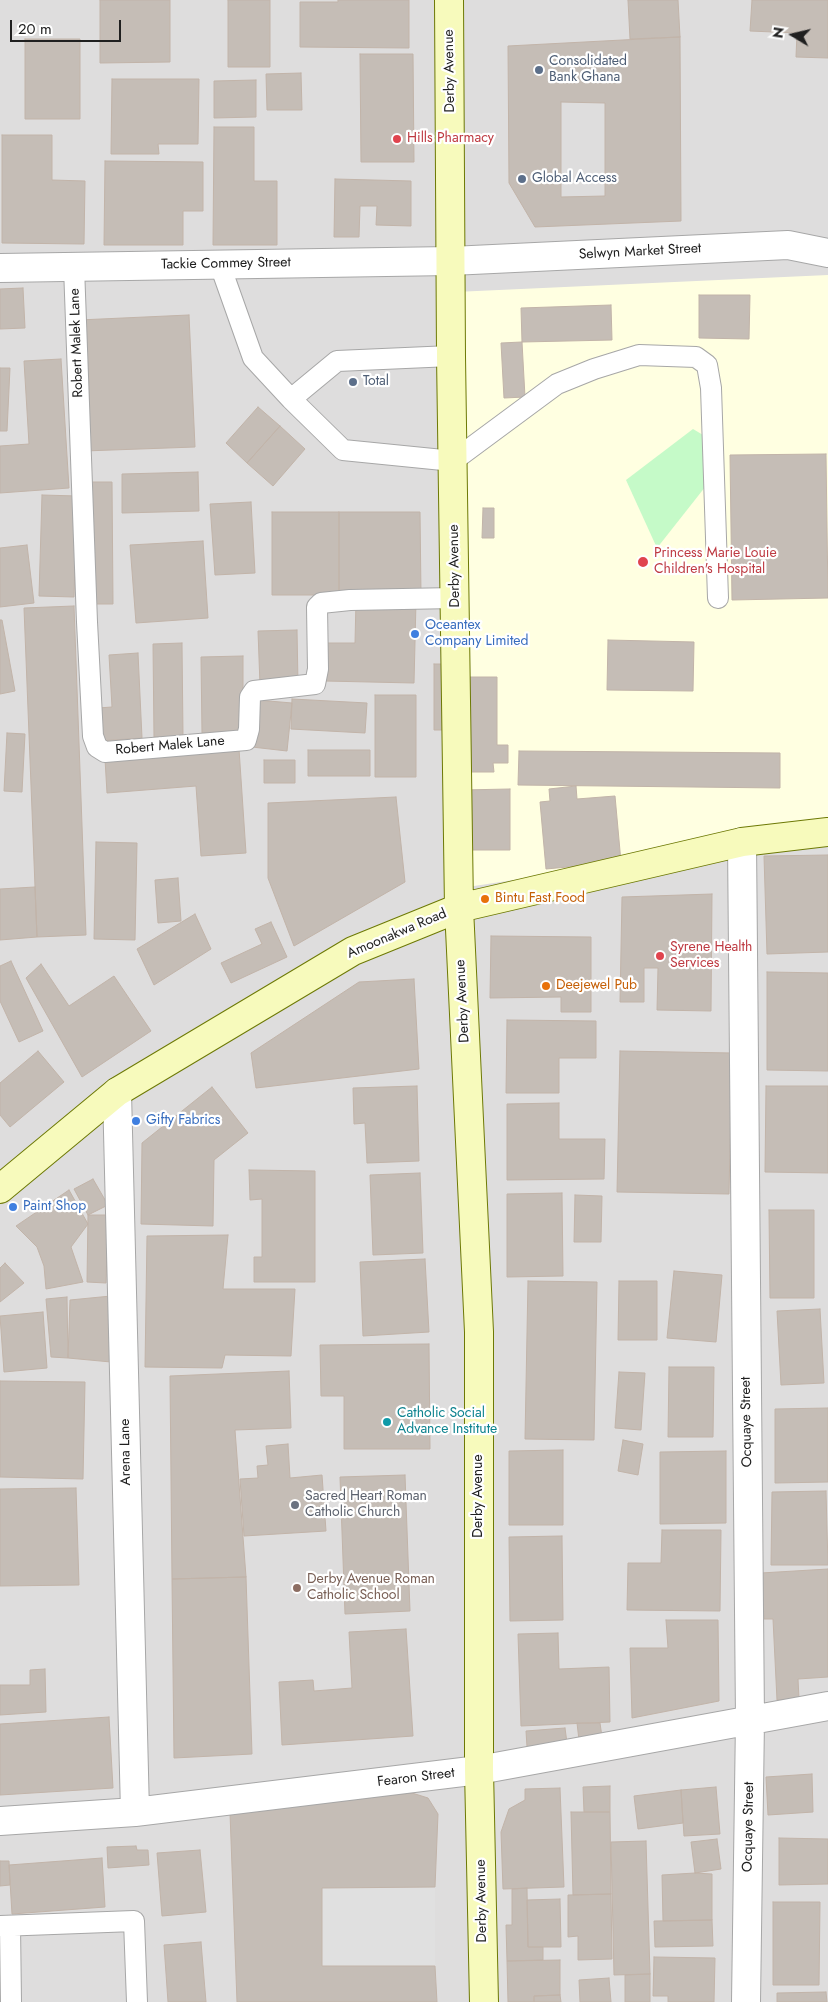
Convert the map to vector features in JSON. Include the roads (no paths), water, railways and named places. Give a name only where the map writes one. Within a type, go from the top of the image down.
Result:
[{"type":"street","name":"Derby Avenue","points":[[449,0],[452,260],[451,356],[458,908],[479,1332],[479,1770],[484,2002]]},
{"type":"street","name":"Selwyn Market Street","points":[[452,260],[788,245],[828,253]]},
{"type":"street","name":"Tackie Commey Street","points":[[0,268],[452,260]]},
{"type":"street","name":"Amoonakwa Road","points":[[0,1189],[117,1092],[353,951],[458,908],[742,842],[828,832]]},
{"type":"street","name":"Ocquaye Street","points":[[742,842],[750,1720],[746,2002]]},
{"type":"street","name":"Arena Lane","points":[[117,1092],[135,1812]]},
{"type":"street","name":"Fearon Street","points":[[0,1821],[135,1812],[479,1770],[828,1706]]},
{"type":"lane","points":[[220,264],[254,358],[291,399],[343,450],[453,461],[557,384],[594,369],[639,355],[696,357],[707,365],[711,388],[718,598]]},
{"type":"lane","name":"Robert Malek Lane","points":[[74,267],[87,622],[93,736],[97,747],[105,752],[246,740],[249,729],[250,697],[254,691],[315,684],[318,669],[317,607],[321,603],[350,600],[455,598]]},
{"type":"lane","points":[[291,399],[337,361],[451,356]]},
{"type":"lane","points":[[11,2002],[5,1926],[134,1921],[137,2002]]},
{"type":"place","name":"Consolidated Bank Ghana","points":[[539,70]]},
{"type":"place","name":"Hills Pharmacy","points":[[397,139]]},
{"type":"place","name":"Global Access","points":[[522,179]]},
{"type":"place","name":"Total","points":[[353,382]]},
{"type":"place","name":"Princess Marie Louie Children's Hospital","points":[[643,562]]},
{"type":"place","name":"Oceantex Company Limited","points":[[415,634]]},
{"type":"place","name":"Bintu Fast Food","points":[[485,899]]},
{"type":"place","name":"Syrene Health Services","points":[[660,956]]},
{"type":"place","name":"Deejewel Pub","points":[[546,986]]},
{"type":"place","name":"Gifty Fabrics","points":[[136,1121]]},
{"type":"place","name":"Paint Shop","points":[[13,1207]]},
{"type":"place","name":"Catholic Social Advance Institute","points":[[387,1422]]},
{"type":"place","name":"Sacred Heart Roman Catholic Church","points":[[295,1505]]},
{"type":"place","name":"Derby Avenue Roman Catholic School","points":[[297,1588]]}]
